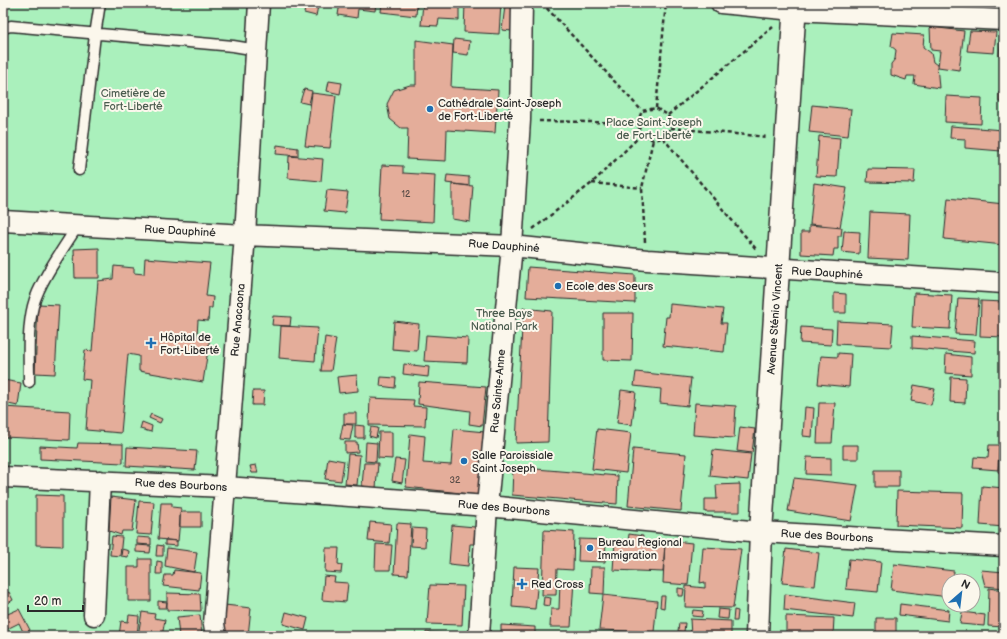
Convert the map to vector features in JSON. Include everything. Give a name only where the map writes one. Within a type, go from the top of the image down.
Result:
[{"type":"main road","name":"Avenue Sténio Vincent","points":[[757,636],[761,532],[795,6]]},
{"type":"street","name":"Rue Anacaona","points":[[216,636],[214,624],[245,234],[259,3]]},
{"type":"street","name":"Rue Sainte-Anne","points":[[479,636],[488,506],[512,246],[520,120],[522,3]]},
{"type":"street","points":[[721,3],[795,6],[1004,20]]},
{"type":"street","name":"Rue Dauphiné","points":[[3,221],[78,226],[512,246],[647,260],[778,270],[1004,283]]},
{"type":"street","name":"Rue des Bourbons","points":[[3,477],[225,487],[488,506],[761,532],[1004,546]]},
{"type":"street","points":[[94,615],[100,481]]},
{"type":"lane","points":[[79,170],[94,35],[100,3]]},
{"type":"lane","points":[[3,28],[11,26],[94,35],[233,46],[257,50]]},
{"type":"lane","points":[[29,382],[30,318],[33,304],[55,262],[78,226]]},
{"type":"path","points":[[541,3],[642,111]]},
{"type":"path","points":[[656,108],[666,3]]},
{"type":"path","points":[[668,115],[795,6]]},
{"type":"path","points":[[642,111],[656,108],[668,115],[671,128]]},
{"type":"path","points":[[642,111],[637,123],[642,134],[653,140],[663,138],[671,128]]},
{"type":"path","points":[[520,120],[637,123]]},
{"type":"path","points":[[671,128],[771,138]]},
{"type":"path","points":[[512,246],[592,183],[642,134]]},
{"type":"path","points":[[663,138],[758,250],[778,270]]},
{"type":"path","points":[[647,260],[642,188],[653,140]]},
{"type":"path","points":[[592,183],[642,188]]},
{"type":"green space","name":"Three Bays National Park","points":[[3,3],[1004,3],[1004,636],[3,636]]},
{"type":"building","points":[[297,3],[335,3],[335,6],[318,6],[316,16],[304,13],[306,5]]},
{"type":"building","points":[[340,3],[376,3],[375,11],[358,9],[357,18],[338,15]]},
{"type":"building","points":[[382,3],[417,3],[416,16],[381,12]]},
{"type":"building","points":[[423,3],[459,3],[459,20],[439,19],[438,26],[421,25]]},
{"type":"building","points":[[465,3],[501,3],[499,34],[464,32]]},
{"type":"building","points":[[505,6],[514,6],[512,31],[502,30]]},
{"type":"building","points":[[930,27],[964,31],[959,70],[938,67],[940,51],[931,50]]},
{"type":"building","points":[[970,31],[996,32],[994,53],[967,51]]},
{"type":"building","points":[[1001,31],[1004,32],[1004,57],[999,56]]},
{"type":"building","points":[[893,33],[924,35],[923,47],[931,53],[933,62],[937,65],[939,88],[914,84],[915,76],[907,76],[906,80],[891,75],[891,64],[895,59],[896,50],[891,46]]},
{"type":"building","points":[[454,39],[470,41],[468,55],[453,53]]},
{"type":"building","points":[[416,40],[453,45],[451,87],[498,90],[495,133],[447,130],[446,161],[407,159],[408,128],[401,128],[390,119],[387,104],[394,90],[410,85],[416,85]]},
{"type":"building","points":[[329,81],[342,83],[340,94],[327,91]]},
{"type":"building","points":[[304,89],[312,91],[309,104],[300,102]]},
{"type":"building","points":[[999,92],[1004,92],[1004,102],[999,102]]},
{"type":"building","points":[[312,93],[336,96],[330,148],[305,146]]},
{"type":"building","points":[[946,96],[982,98],[981,124],[945,122]]},
{"type":"building","points":[[812,105],[851,109],[848,136],[809,132]]},
{"type":"building","points":[[951,126],[1003,130],[1001,151],[965,148],[965,139],[950,138]]},
{"type":"building","points":[[819,136],[840,138],[837,177],[816,176]]},
{"type":"building","points":[[277,145],[298,148],[298,156],[276,154]]},
{"type":"building","points":[[289,156],[323,159],[321,181],[288,178]]},
{"type":"building","points":[[382,165],[403,166],[403,173],[435,175],[433,222],[379,219]]},
{"type":"building","points":[[868,169],[915,170],[914,183],[867,182]]},
{"type":"building","points":[[447,175],[469,177],[469,186],[446,183]]},
{"type":"building","points":[[814,183],[847,188],[840,227],[810,224]]},
{"type":"building","points":[[452,184],[473,186],[470,222],[452,219]]},
{"type":"building","points":[[327,190],[348,192],[345,213],[324,211]]},
{"type":"building","points":[[948,198],[1004,204],[1004,245],[944,239]]},
{"type":"building","points":[[870,212],[910,214],[908,260],[868,258]]},
{"type":"building","points":[[809,225],[842,228],[841,236],[838,236],[838,249],[834,249],[833,256],[801,254],[801,232],[809,232]]},
{"type":"building","points":[[844,231],[860,232],[859,254],[842,252]]},
{"type":"building","points":[[99,248],[99,278],[75,278],[74,249]]},
{"type":"building","name":"Hôpital de Fort-Liberté","points":[[145,258],[210,263],[206,296],[213,297],[212,308],[209,308],[208,321],[198,320],[197,336],[210,337],[203,382],[139,371],[139,356],[128,354],[121,433],[86,430],[90,380],[82,379],[85,350],[92,351],[98,281],[113,279],[114,266],[134,268],[134,273],[144,274]]},
{"type":"building","points":[[528,267],[635,275],[635,303],[526,297]]},
{"type":"building","points":[[834,293],[846,294],[846,313],[834,313]]},
{"type":"building","points":[[914,293],[952,295],[950,329],[912,327]]},
{"type":"building","points":[[958,298],[979,299],[976,335],[955,334]]},
{"type":"building","points":[[981,301],[1004,302],[1004,337],[980,336]]},
{"type":"building","points":[[38,304],[59,305],[55,374],[35,373]]},
{"type":"building","points":[[670,304],[723,309],[721,323],[727,323],[724,352],[663,346],[666,317],[669,317]]},
{"type":"building","points":[[523,308],[552,311],[548,442],[516,443]]},
{"type":"building","points":[[603,313],[633,313],[632,361],[603,360]]},
{"type":"building","points":[[273,316],[291,317],[290,326],[272,325]]},
{"type":"building","points":[[394,321],[419,324],[417,351],[392,349]]},
{"type":"building","points":[[837,321],[893,324],[891,347],[836,344]]},
{"type":"building","points":[[281,326],[318,328],[315,361],[279,358]]},
{"type":"building","points":[[801,327],[832,329],[831,345],[800,343]]},
{"type":"building","points":[[426,335],[468,338],[467,363],[424,361]]},
{"type":"building","points":[[912,336],[975,341],[974,353],[912,348]]},
{"type":"building","points":[[325,337],[336,339],[331,371],[321,371]]},
{"type":"building","points":[[838,353],[851,354],[849,387],[818,384],[821,356],[838,357]]},
{"type":"building","points":[[946,354],[971,357],[971,375],[945,373]]},
{"type":"building","points":[[404,364],[429,367],[428,377],[403,374]]},
{"type":"building","points":[[636,372],[691,378],[688,406],[660,403],[661,389],[634,386]]},
{"type":"building","points":[[357,375],[358,391],[339,393],[337,377]]},
{"type":"building","points":[[381,377],[396,378],[395,388],[380,386]]},
{"type":"building","points":[[951,377],[966,378],[965,403],[950,402]]},
{"type":"building","points":[[3,380],[21,383],[18,406],[3,403]]},
{"type":"building","points":[[419,382],[486,387],[482,426],[469,424],[470,411],[418,404]]},
{"type":"building","points":[[914,385],[935,389],[931,405],[911,401]]},
{"type":"building","points":[[621,390],[636,392],[632,425],[617,423]]},
{"type":"building","points":[[253,391],[264,391],[263,405],[252,405]]},
{"type":"building","points":[[370,398],[414,400],[413,406],[426,407],[425,426],[369,425]]},
{"type":"building","points":[[695,403],[736,406],[734,438],[693,435]]},
{"type":"building","points":[[819,403],[835,403],[832,443],[817,443]]},
{"type":"building","points":[[3,407],[70,411],[69,440],[3,437]]},
{"type":"building","points":[[805,407],[814,408],[812,437],[803,436]]},
{"type":"building","points":[[344,413],[356,413],[356,424],[344,424]]},
{"type":"building","points":[[151,414],[162,419],[160,423],[149,418]]},
{"type":"building","points":[[142,422],[152,426],[151,432],[140,429]]},
{"type":"building","points":[[343,424],[353,425],[350,440],[340,439]]},
{"type":"building","points":[[355,425],[364,426],[364,438],[355,438]]},
{"type":"building","points":[[371,427],[378,428],[376,438],[369,436]]},
{"type":"building","points":[[740,427],[755,429],[752,453],[737,451]]},
{"type":"building","points":[[454,429],[485,432],[479,495],[406,487],[410,434],[425,436],[423,463],[451,465]]},
{"type":"building","points":[[597,429],[631,433],[626,473],[592,469]]},
{"type":"building","points":[[379,432],[392,432],[392,459],[378,458]]},
{"type":"building","points":[[345,442],[357,442],[358,452],[345,453]]},
{"type":"building","points":[[366,442],[377,443],[376,462],[365,461]]},
{"type":"building","points":[[78,443],[123,444],[123,463],[40,459],[40,446],[77,448]]},
{"type":"building","points":[[843,445],[858,445],[858,459],[843,459]]},
{"type":"building","points":[[989,445],[999,445],[998,470],[973,468],[974,457],[988,458]]},
{"type":"building","points":[[1000,445],[1004,446],[1004,473],[998,472]]},
{"type":"building","points":[[127,447],[197,451],[195,470],[126,466]]},
{"type":"building","points":[[633,449],[686,454],[681,511],[628,506]]},
{"type":"building","points":[[713,450],[751,454],[748,480],[710,476]]},
{"type":"building","points":[[348,454],[360,455],[357,485],[345,484]]},
{"type":"building","points":[[807,457],[831,458],[831,475],[806,474]]},
{"type":"building","points":[[328,458],[344,461],[341,481],[325,479]]},
{"type":"building","points":[[395,459],[405,460],[402,483],[392,481]]},
{"type":"building","points":[[364,463],[378,463],[376,488],[362,486]]},
{"type":"building","points":[[256,465],[258,473],[252,473],[250,466]]},
{"type":"building","points":[[513,467],[618,476],[617,504],[512,495]]},
{"type":"building","points":[[875,470],[899,470],[899,487],[875,487]]},
{"type":"building","points":[[794,478],[858,485],[851,521],[788,511]]},
{"type":"building","points":[[740,484],[740,512],[705,512],[705,499],[717,499],[716,485]]},
{"type":"building","points":[[982,486],[1004,488],[1004,527],[980,525]]},
{"type":"building","points":[[897,491],[963,493],[962,528],[896,525]]},
{"type":"building","points":[[36,495],[63,496],[63,546],[36,545]]},
{"type":"building","points":[[111,497],[136,500],[132,531],[122,531],[121,535],[109,531]]},
{"type":"building","points":[[139,501],[154,502],[151,535],[136,534]]},
{"type":"building","points":[[161,503],[172,503],[172,507],[181,508],[178,541],[158,539]]},
{"type":"building","points":[[180,512],[201,512],[201,527],[180,527]]},
{"type":"building","points":[[370,522],[391,524],[389,543],[368,541]]},
{"type":"building","points":[[397,523],[411,524],[408,575],[394,574]]},
{"type":"building","points":[[452,525],[475,527],[474,544],[470,544],[468,566],[449,564]]},
{"type":"building","points":[[412,528],[426,529],[425,547],[411,546]]},
{"type":"building","points":[[544,530],[574,532],[573,570],[557,569],[556,595],[542,595]]},
{"type":"building","points":[[629,534],[643,536],[642,544],[665,544],[663,572],[613,570],[615,541],[628,542]]},
{"type":"building","points":[[112,536],[122,537],[120,556],[110,555]]},
{"type":"building","points":[[137,537],[151,538],[151,545],[137,544]]},
{"type":"building","points":[[579,539],[606,540],[605,562],[578,561]]},
{"type":"building","points":[[165,540],[177,541],[177,546],[165,545]]},
{"type":"building","points":[[665,540],[692,543],[688,585],[663,583]]},
{"type":"building","points":[[376,544],[392,545],[390,570],[375,570]]},
{"type":"building","points":[[136,545],[151,546],[150,553],[136,552]]},
{"type":"building","points":[[157,545],[163,546],[163,556],[156,556]]},
{"type":"building","points":[[703,547],[741,549],[733,608],[685,607],[686,586],[705,588],[705,582],[700,583]]},
{"type":"building","points":[[167,548],[197,552],[194,572],[165,566]]},
{"type":"building","points":[[326,548],[339,548],[338,564],[342,565],[341,573],[325,572]]},
{"type":"building","points":[[122,549],[129,551],[128,557],[121,556]]},
{"type":"building","points":[[786,549],[819,553],[815,586],[782,583]]},
{"type":"building","points":[[139,559],[151,559],[151,601],[128,601],[128,567],[139,567]]},
{"type":"building","points":[[849,559],[881,562],[878,592],[846,589]]},
{"type":"building","points":[[157,561],[162,562],[162,574],[156,574]]},
{"type":"building","points":[[894,564],[954,571],[954,573],[941,573],[941,596],[891,590]]},
{"type":"building","points":[[514,567],[539,568],[535,609],[512,607]]},
{"type":"building","points":[[591,567],[605,567],[604,594],[590,593]]},
{"type":"building","points":[[174,570],[201,573],[199,590],[163,586],[165,575],[173,575]]},
{"type":"building","points":[[981,570],[1004,572],[1004,588],[985,586]]},
{"type":"building","points":[[324,576],[335,577],[334,582],[348,583],[346,602],[322,600]]},
{"type":"building","points":[[560,580],[574,580],[571,627],[550,627],[551,609],[559,609]]},
{"type":"building","points":[[430,585],[464,586],[462,625],[427,624]]},
{"type":"building","points":[[678,588],[684,589],[683,596],[678,596]]},
{"type":"building","points":[[989,588],[1004,590],[1004,627],[988,626]]},
{"type":"building","points":[[9,592],[13,600],[3,606],[3,595]]},
{"type":"building","points":[[167,593],[200,594],[201,611],[167,610]]},
{"type":"building","points":[[785,594],[855,603],[853,618],[784,610]]},
{"type":"building","points":[[603,595],[657,601],[654,632],[599,630]]},
{"type":"building","points":[[661,596],[665,596],[664,608],[660,607]]},
{"type":"building","points":[[544,597],[551,598],[550,606],[543,605]]},
{"type":"building","points":[[158,601],[167,602],[166,608],[158,608]]},
{"type":"building","points":[[900,604],[941,609],[941,613],[949,613],[948,621],[899,615]]},
{"type":"building","points":[[225,605],[251,608],[248,636],[222,633]]},
{"type":"building","points":[[19,609],[30,630],[24,634],[19,623],[3,631],[3,616]]},
{"type":"building","points":[[718,609],[729,610],[728,619],[717,618]]},
{"type":"building","points":[[693,610],[703,611],[702,617],[692,616]]},
{"type":"building","points":[[734,610],[738,611],[737,621],[733,621]]},
{"type":"building","points":[[142,612],[155,614],[154,618],[165,620],[162,636],[138,636]]},
{"type":"building","points":[[286,612],[308,618],[305,630],[283,624]]},
{"type":"building","points":[[962,613],[985,615],[984,626],[960,624]]},
{"type":"building","points":[[129,615],[139,616],[137,636],[119,636],[121,621],[128,622]]},
{"type":"building","points":[[200,615],[202,636],[179,636],[177,617]]},
{"type":"building","points":[[786,616],[834,618],[833,636],[786,636]]},
{"type":"building","points":[[876,618],[896,618],[896,636],[876,636]]},
{"type":"building","points":[[690,619],[731,621],[731,635],[691,636]]},
{"type":"building","points":[[679,623],[685,623],[684,632],[678,631]]},
{"type":"building","points":[[501,625],[535,627],[535,636],[501,636]]},
{"type":"building","points":[[426,632],[460,635],[426,636]]},
{"type":"place","name":"Cathédrale Saint-Joseph de Fort-Liberté","points":[[430,109]]},
{"type":"place","name":"Ecole des Soeurs","points":[[558,286]]},
{"type":"place","name":"Hôpital de Fort-Liberté","points":[[151,343]]},
{"type":"place","name":"Salle Paroissiale Saint Joseph","points":[[464,461]]},
{"type":"place","name":"Bureau Regional Immigration","points":[[590,548]]},
{"type":"place","name":"Red Cross","points":[[522,584]]},
{"type":"park label","name":"Cimetière de Fort-Liberté","points":[[133,99]]},
{"type":"park label","name":"Place Saint-Joseph de Fort-Liberté","points":[[654,128]]}]
